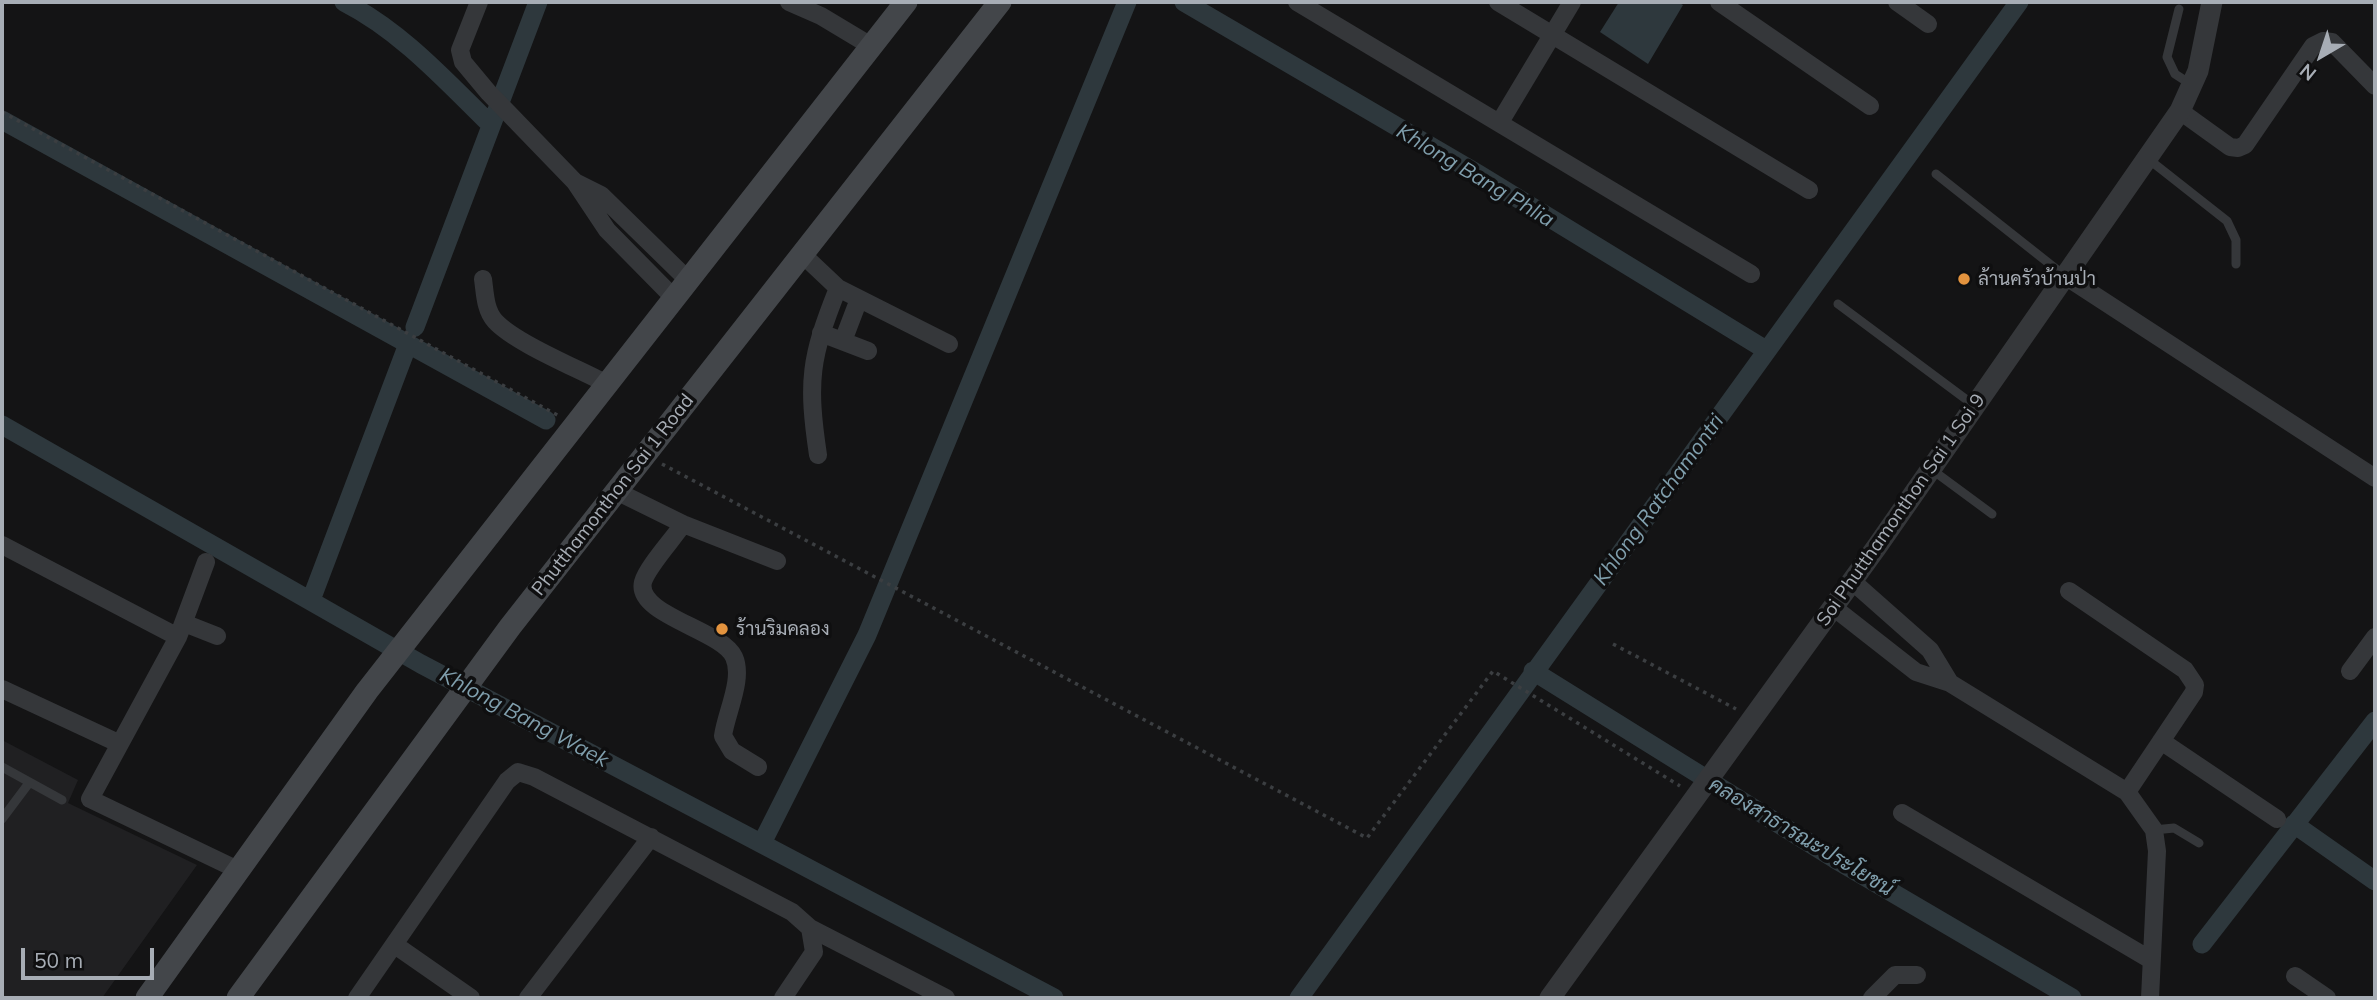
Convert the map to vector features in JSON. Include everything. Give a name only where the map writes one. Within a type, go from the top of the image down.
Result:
[{"type":"main road","points":[[147,998],[367,691],[906,2]]},
{"type":"main road","name":"Phutthamonthon Sai 1 Road","points":[[238,998],[363,832],[432,730],[510,627],[1000,2]]},
{"type":"street","points":[[479,2],[460,50],[463,62],[488,92],[575,182],[607,230],[681,289]]},
{"type":"street","points":[[789,2],[821,16],[871,46]]},
{"type":"street","points":[[1297,2],[1751,274]]},
{"type":"street","points":[[1498,2],[1809,190]]},
{"type":"street","points":[[1500,122],[1572,2]]},
{"type":"street","points":[[1720,2],[1870,106]]},
{"type":"street","points":[[1897,2],[1928,24]]},
{"type":"street","name":"Soi Phutthamonthon Sai 1 Soi 9","points":[[1550,998],[1852,581],[2180,111],[2193,86],[2207,37],[2213,2]]},
{"type":"street","points":[[2180,111],[2230,147],[2245,145],[2313,46],[2323,40],[2332,42],[2375,86]]},
{"type":"street","points":[[802,254],[838,288],[949,344]]},
{"type":"street","points":[[2065,276],[2375,478]]},
{"type":"street","points":[[483,279],[486,304],[494,321],[509,332],[607,384]]},
{"type":"street","points":[[818,455],[810,386],[811,368],[838,288]]},
{"type":"street","points":[[843,341],[859,299]]},
{"type":"street","points":[[821,333],[869,351]]},
{"type":"street","points":[[616,491],[684,524],[777,561]]},
{"type":"street","points":[[684,524],[643,581],[643,594],[653,606],[722,644],[734,655],[738,671],[723,736],[732,751],[758,767]]},
{"type":"street","points":[[2,545],[181,630],[217,636]]},
{"type":"street","points":[[206,562],[181,630],[90,799],[238,870]]},
{"type":"street","points":[[1852,581],[1930,650],[1950,682]]},
{"type":"street","points":[[2069,591],[2185,670],[2192,678],[2194,692],[2127,792]]},
{"type":"street","points":[[1833,607],[1916,672],[1950,682],[2127,792],[2154,830],[2157,851],[2150,998]]},
{"type":"street","points":[[2350,671],[2375,637]]},
{"type":"street","points":[[2,689],[118,743]]},
{"type":"street","points":[[2161,741],[2277,819]]},
{"type":"street","points":[[357,998],[507,781],[518,772],[534,776],[651,837],[792,912],[810,928],[946,998]]},
{"type":"street","points":[[1902,813],[2151,960]]},
{"type":"street","points":[[528,998],[651,837]]},
{"type":"street","points":[[783,998],[814,952],[810,928]]},
{"type":"street","points":[[395,945],[471,998]]},
{"type":"street","points":[[1872,998],[1895,975],[1917,975]]},
{"type":"street","points":[[2295,975],[2327,998]]},
{"type":"lane","points":[[2179,9],[2167,57],[2175,74],[2193,86]]},
{"type":"lane","points":[[2147,158],[2227,221],[2236,240],[2236,264]]},
{"type":"lane","points":[[1936,174],[2065,276]]},
{"type":"lane","points":[[1838,304],[1975,406]]},
{"type":"lane","points":[[1930,469],[1992,514]]},
{"type":"lane","points":[[2,767],[62,800]]},
{"type":"lane","points":[[2,819],[29,783]]},
{"type":"lane","points":[[2154,830],[2174,828],[2199,844]]},
{"type":"path","points":[[2,112],[575,425]]},
{"type":"path","points":[[645,454],[1367,838],[1493,671],[1697,796]]},
{"type":"path","points":[[1613,643],[1753,719]]},
{"type":"shaded area","points":[[1619,2],[1678,2],[1683,5],[1648,64],[1600,32]]},
{"type":"shaded area","points":[[2,740],[78,780],[68,803],[197,865],[102,998],[2,998]]},
{"type":"waterway","points":[[344,2],[385,27],[403,42],[491,125]]},
{"type":"waterway","points":[[415,327],[538,2]]},
{"type":"waterway","points":[[762,843],[867,635],[1127,2]]},
{"type":"waterway","name":"Khlong Bang Phlia","points":[[1184,2],[1478,174],[1766,350]]},
{"type":"waterway","name":"Khlong Ratchamontri","points":[[1299,998],[2019,2]]},
{"type":"waterway","points":[[2,120],[546,420]]},
{"type":"waterway","points":[[311,600],[408,344]]},
{"type":"waterway","name":"Khlong Bang Waek","points":[[2,425],[421,664],[1054,998]]},
{"type":"waterway","name":"คลองสาธารณะประโยชน์","points":[[1533,671],[1835,859],[2072,998]]},
{"type":"waterway","points":[[2202,944],[2375,721]]},
{"type":"waterway","points":[[2294,824],[2375,881]]},
{"type":"place","name":"ล้านครัวบ้านป่า","points":[[1964,279]]},
{"type":"place","name":"ร้านริมคลอง","points":[[722,629]]}]
